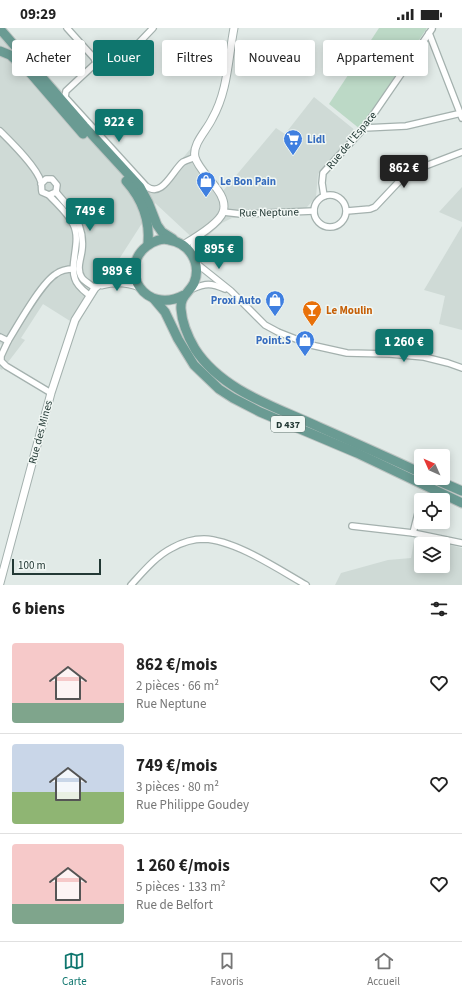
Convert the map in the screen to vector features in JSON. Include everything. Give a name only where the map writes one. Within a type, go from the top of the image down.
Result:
[{"type":"main road","points":[[1,33],[12,48]]},
{"type":"main road","points":[[1,33],[140,187],[157,225],[162,232],[179,243],[195,260],[196,277],[187,292],[176,299],[167,301],[153,298],[145,293],[140,287],[135,275],[136,262],[143,249],[148,244],[157,240],[166,239],[179,243]]},
{"type":"main road","points":[[0,51],[12,57]]},
{"type":"main road","points":[[32,76],[135,191],[143,209],[148,228],[148,244]]},
{"type":"main road","name":"D 437","points":[[187,292],[181,309],[183,322],[196,350],[220,376],[235,387],[261,400],[414,470]]},
{"type":"main road","name":"D 437","points":[[153,298],[165,312],[178,339],[194,364],[207,378],[233,398],[260,412],[357,453],[462,503]]},
{"type":"main road","points":[[447,485],[462,492]]},
{"type":"street","points":[[67,28],[93,57]]},
{"type":"street","points":[[142,40],[153,28]]},
{"type":"street","points":[[234,28],[226,78],[220,103],[195,149],[195,157],[224,203],[223,212],[219,218],[199,236],[194,246],[195,260],[231,291],[261,322],[278,332],[311,345],[347,353],[390,354],[424,357],[462,368]]},
{"type":"street","points":[[364,128],[406,126],[461,115],[430,31]]},
{"type":"street","name":"Rue de l'Espace","points":[[324,196],[322,183],[323,173],[364,128],[430,31]]},
{"type":"street","points":[[93,66],[66,91],[65,97],[146,186],[150,189],[156,190],[161,188],[184,162],[195,157]]},
{"type":"street","points":[[0,131],[16,146],[44,182],[42,192],[49,195],[73,224],[76,240],[74,269],[75,280],[89,295]]},
{"type":"street","points":[[347,211],[370,209],[375,207],[407,173],[462,152]]},
{"type":"street","points":[[44,182],[52,179],[56,183],[56,192],[79,224],[82,238],[82,250],[79,267],[83,279],[95,288],[109,283],[118,282],[140,287]]},
{"type":"street","points":[[49,195],[56,192]]},
{"type":"street","points":[[333,195],[342,198],[347,211],[343,221],[339,225],[328,227],[318,222],[314,211],[316,203],[324,196],[333,195]]},
{"type":"street","name":"Rue Neptune","points":[[223,212],[241,214],[314,211]]},
{"type":"street","points":[[179,243],[199,236]]},
{"type":"street","name":"Rue des Mines","points":[[0,583],[51,393],[75,320],[89,295],[95,288],[103,281],[129,269],[136,262]]},
{"type":"street","points":[[51,393],[6,366],[1,361],[1,356],[8,341],[37,296],[52,277],[62,270],[74,269]]},
{"type":"street","points":[[187,292],[202,284],[213,284],[231,291]]},
{"type":"street","points":[[0,337],[8,341]]},
{"type":"street","points":[[352,526],[413,533],[462,543]]},
{"type":"street","points":[[413,533],[414,529]]},
{"type":"street","points":[[131,585],[155,561],[170,549],[185,542],[202,539],[215,540],[247,552],[306,585]]},
{"type":"shaded area","points":[[0,28],[4,28],[15,40],[12,40],[12,76],[48,76],[154,192],[192,147],[223,191],[276,128],[285,134],[314,97],[356,131],[318,174],[316,197],[299,216],[232,218],[222,223],[199,244],[155,203],[82,317],[78,326],[43,304],[21,338],[25,340],[2,370],[0,369],[0,350],[2,345],[0,344]]},
{"type":"shaded area","points":[[462,187],[462,222],[439,212]]},
{"type":"shaded area","points":[[462,226],[462,330],[439,324],[445,296],[424,290]]},
{"type":"shaded area","points":[[414,542],[414,573],[450,573],[450,545],[462,548],[462,585],[335,585],[341,573],[388,560],[411,558]]},
{"type":"green space","points":[[379,28],[427,28],[419,40],[371,40]]},
{"type":"green space","points":[[347,76],[395,76],[360,129],[329,104]]},
{"type":"place","name":"Lidl","points":[[293,156]]},
{"type":"place","name":"Le Bon Pain","points":[[206,198]]},
{"type":"place","name":"Proxi Auto","points":[[275,317]]},
{"type":"place","name":"Le Moulin","points":[[312,327]]},
{"type":"place","name":"Point.S","points":[[305,357]]}]
